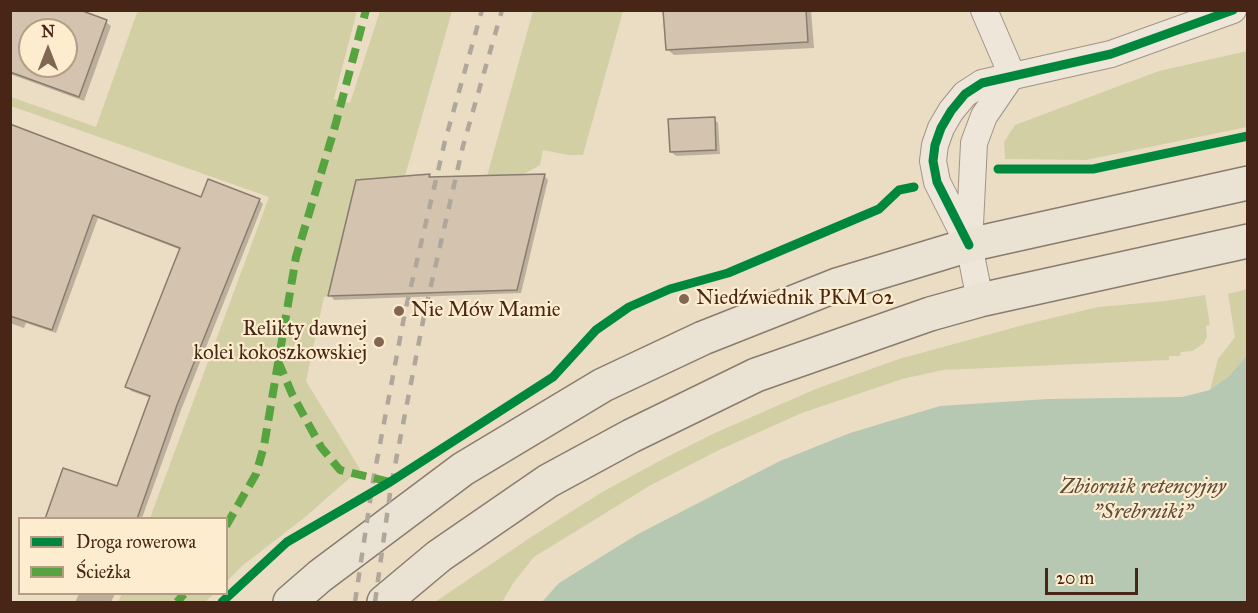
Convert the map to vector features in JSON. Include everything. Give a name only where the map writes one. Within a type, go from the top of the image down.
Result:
[{"type":"main road","points":[[290,603],[320,576],[463,469],[603,385],[703,338],[837,285],[969,245],[1248,183]]},
{"type":"main road","points":[[384,603],[439,556],[548,481],[631,436],[756,375],[930,314],[980,300],[1248,241]]},
{"type":"street","points":[[984,10],[1012,75]]},
{"type":"street","points":[[969,245],[937,182],[933,161],[935,145],[941,128],[965,94],[982,83],[1012,75],[1058,68],[1112,54],[1233,10]]},
{"type":"street","points":[[980,300],[969,245],[974,142],[984,116],[1012,75]]},
{"type":"shaded area","points":[[138,10],[357,11],[334,99],[350,103],[380,11],[452,11],[405,176],[356,180],[328,296],[324,297],[306,381],[360,469],[228,580],[228,517],[150,517],[269,197],[11,106],[11,97],[96,127]]},
{"type":"shaded area","points":[[533,11],[623,11],[583,155],[568,155],[543,150],[540,165],[524,174],[487,176]]},
{"type":"shaded area","points":[[1247,51],[1247,127],[1086,160],[1005,159],[1004,142],[1015,125],[1159,71]]},
{"type":"shaded area","points":[[1247,289],[1247,355],[1229,376],[1210,390],[1218,359],[1235,337],[1228,294]]},
{"type":"shaded area","points":[[1205,295],[1210,325],[1206,326],[1207,337],[1204,343],[1193,351],[1181,352],[1180,356],[1169,356],[1169,360],[943,370],[902,379],[802,413],[719,450],[651,485],[534,557],[514,582],[502,602],[435,602],[604,491],[717,432],[818,388],[899,359],[1027,324],[1098,307]]},
{"type":"shaded area","points":[[122,595],[213,595],[205,602],[118,602]]},
{"type":"water","name":"Zbiornik retencyjny \"Srebrniki\"","points":[[1247,355],[1247,602],[542,602],[559,583],[638,534],[780,461],[850,433],[940,406],[1048,399],[1182,397],[1210,390],[1229,376]]},
{"type":"building","points":[[10,10],[80,10],[107,20],[79,97],[27,78],[78,78],[78,18],[18,18],[18,75],[10,72]]},
{"type":"building","points":[[663,10],[806,10],[808,42],[666,50]]},
{"type":"building","points":[[715,117],[716,150],[670,152],[668,119]]},
{"type":"building","points":[[10,124],[201,197],[208,179],[260,199],[177,405],[138,517],[46,517],[63,468],[117,486],[150,396],[125,387],[180,248],[93,215],[52,330],[10,316]]},
{"type":"building","points":[[430,174],[429,177],[545,174],[517,290],[328,296],[356,180]]},
{"type":"railway","points":[[355,602],[373,481],[405,312],[445,141],[482,10]]},
{"type":"railway","points":[[375,602],[391,486],[424,316],[463,146],[502,10]]},
{"type":"marked path","points":[[228,523],[256,474],[264,446],[296,257],[334,130],[366,10]]},
{"type":"marked path","points":[[278,361],[292,394],[321,447],[340,470],[390,482]]},
{"type":"marked path","points":[[177,602],[183,595]]},
{"type":"cycle path","points":[[969,245],[937,182],[933,161],[935,145],[941,128],[965,94],[982,83],[1111,54],[1233,10]]},
{"type":"cycle path","points":[[998,169],[1093,169],[1248,136]]},
{"type":"cycle path","points":[[222,602],[287,542],[390,482],[553,377],[596,330],[629,307],[670,289],[728,273],[879,209],[899,190],[914,187]]},
{"type":"place","name":"Niedźwiednik PKM 02","points":[[684,299]]},
{"type":"place","name":"Nie Mów Mamie","points":[[399,311]]},
{"type":"place","name":"Relikty dawnej kolei kokoszkowskiej","points":[[379,342]]}]
